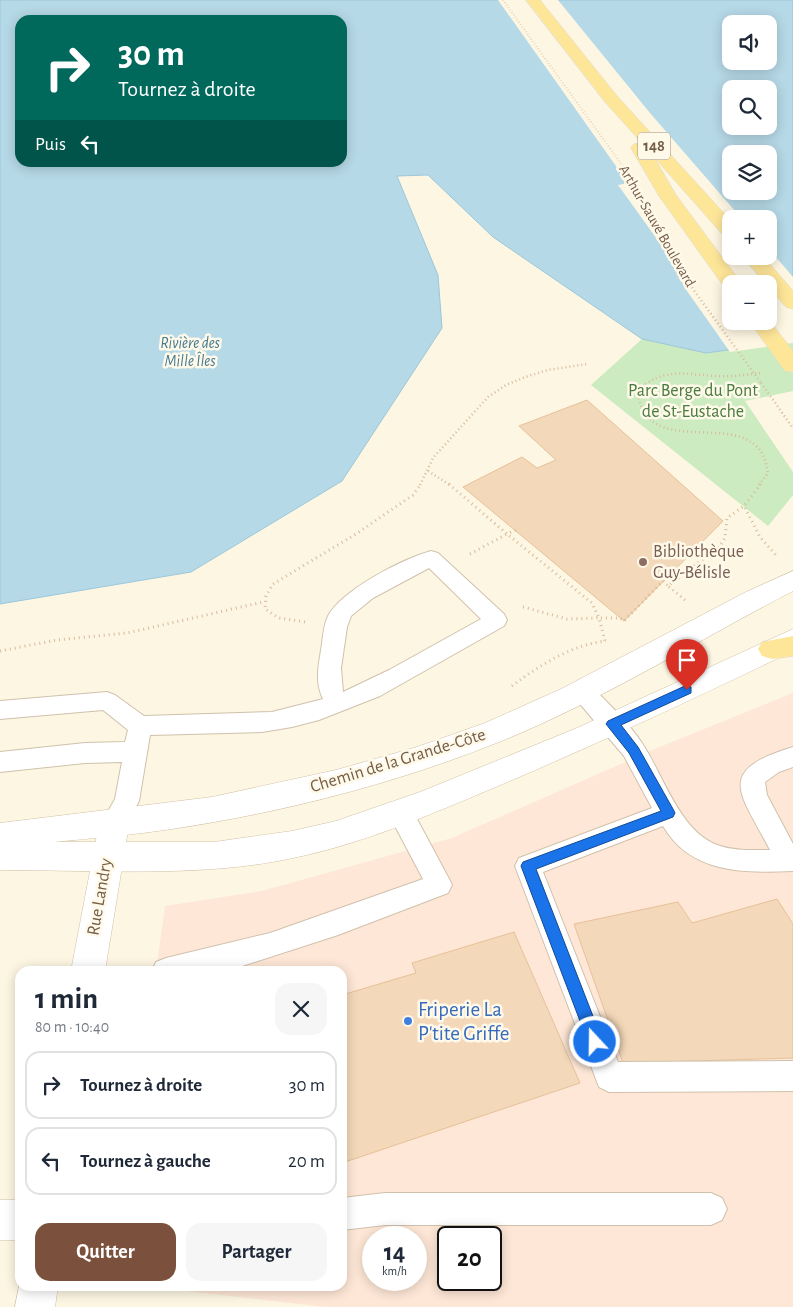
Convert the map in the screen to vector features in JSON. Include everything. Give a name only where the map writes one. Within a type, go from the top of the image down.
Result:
[{"type":"main road","name":"Arthur-Sauvé Boulevard","points":[[533,0],[611,99],[722,222]]},
{"type":"main road","name":"Arthur-Sauvé Boulevard","points":[[611,99],[668,196],[725,275]]},
{"type":"main road","points":[[760,265],[793,303]]},
{"type":"main road","points":[[766,330],[793,366]]},
{"type":"main road","name":"Chemin de la Grande-Côte","points":[[0,836],[56,828],[114,824],[226,806],[350,778],[473,740],[582,692],[793,580]]},
{"type":"main road","points":[[0,856],[214,856],[248,853],[336,834],[498,773],[612,724],[786,645]]},
{"type":"main road","name":"Rue Landry","points":[[89,966],[114,824]]},
{"type":"main road","points":[[0,1220],[15,1220]]},
{"type":"main road","points":[[35,1307],[37,1291]]},
{"type":"lane","points":[[0,710],[107,701],[140,726],[257,723],[290,719],[337,704],[383,684],[496,620],[431,558],[346,607],[339,618],[327,678],[329,689],[337,704]]},
{"type":"lane","points":[[582,692],[633,750],[668,813],[684,837],[711,854],[725,858],[791,860]]},
{"type":"lane","points":[[114,824],[127,801],[140,726]]},
{"type":"lane","points":[[0,762],[86,753],[136,752]]},
{"type":"lane","points":[[791,860],[755,796],[752,779],[758,771],[769,765],[793,757]]},
{"type":"lane","points":[[190,966],[229,958],[276,944],[439,885],[400,811]]},
{"type":"lane","points":[[668,813],[528,866],[609,1077],[793,1076]]},
{"type":"lane","points":[[347,1213],[386,1209],[711,1208]]},
{"type":"path","name":"Arthur-Sauvé Boulevard","points":[[503,0],[635,183],[693,289],[793,428]]},
{"type":"path","points":[[292,621],[271,614],[264,609],[263,602],[272,584],[356,534],[413,495],[428,471],[433,458],[488,397],[506,385],[528,376],[548,370],[587,364]]},
{"type":"path","points":[[668,586],[720,546],[725,538],[727,518],[744,506],[747,499],[764,481],[768,473],[768,465],[756,447],[746,440],[728,434],[677,430],[665,427],[644,412],[638,402],[638,395],[647,383],[666,374],[680,372],[730,376],[767,372]]},
{"type":"path","points":[[428,471],[461,495],[592,603],[600,618],[605,641]]},
{"type":"path","points":[[744,506],[760,537],[777,556]]},
{"type":"path","points":[[463,558],[516,530]]},
{"type":"path","points":[[770,561],[785,552]]},
{"type":"path","points":[[519,605],[566,619],[620,618],[624,621],[663,581],[686,601]]},
{"type":"path","points":[[0,651],[57,640],[127,633],[263,602]]},
{"type":"path","points":[[508,689],[533,671],[587,644],[610,641]]},
{"type":"shaded area","points":[[793,693],[793,1307],[325,1307],[186,1291],[347,1291],[347,966],[157,966],[165,906],[262,891],[452,838],[662,746]]},
{"type":"green space","name":"Parc Berge du Pont de St-Eustache","points":[[642,339],[706,353],[793,341],[793,391],[745,401],[793,472],[793,495],[768,526],[591,385]]},
{"type":"water","name":"Rivière des Mille Îles","points":[[0,0],[793,0],[793,341],[706,353],[642,339],[493,237],[428,175],[397,176],[438,275],[442,328],[342,481],[191,572],[0,604]]},
{"type":"pier","points":[[498,0],[558,0],[650,113],[722,196],[722,200],[726,200],[734,210],[722,210],[722,265],[777,265],[777,258],[793,277],[793,343],[730,352],[687,291],[667,253],[618,185],[628,183]]},
{"type":"building","points":[[587,400],[723,521],[624,621],[463,487],[522,457],[537,468],[556,460],[519,426]]},
{"type":"building","points":[[777,899],[793,924],[793,1058],[623,1063],[574,924],[678,902],[692,923]]},
{"type":"building","points":[[514,932],[580,1083],[347,1161],[347,994],[416,973],[412,963]]},
{"type":"place","name":"Bibliothèque Guy-Bélisle","points":[[643,562]]},
{"type":"place","name":"Friperie La P'tite Griffe","points":[[408,1021]]},
{"type":"route","points":[[595,1042],[528,866],[668,813],[633,750],[612,724],[687,690]]}]
